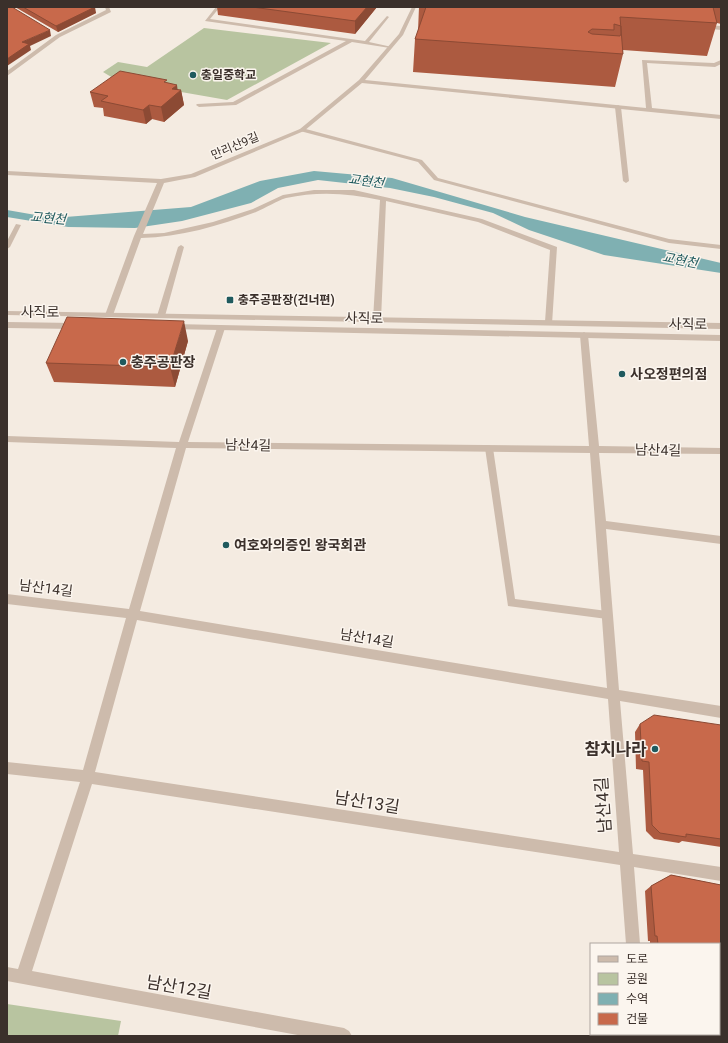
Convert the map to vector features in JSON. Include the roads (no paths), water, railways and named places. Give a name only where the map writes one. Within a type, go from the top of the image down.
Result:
[{"type":"street","points":[[7,74],[58,36],[109,12],[107,7]]},
{"type":"street","name":"만리산9길","points":[[7,173],[161,181],[193,176],[302,130],[361,81],[401,34],[414,7]]},
{"type":"street","points":[[697,26],[721,28]]},
{"type":"street","points":[[52,32],[58,36]]},
{"type":"street","points":[[649,110],[644,61],[715,65],[721,62]]},
{"type":"street","points":[[361,81],[721,117]]},
{"type":"street","points":[[302,130],[420,161],[436,179],[669,241],[721,247]]},
{"type":"street","points":[[108,315],[161,181]]},
{"type":"street","points":[[138,236],[164,235],[215,224],[255,210],[283,197],[314,192],[354,192],[383,198],[480,220],[554,249],[549,322]]},
{"type":"street","name":"사직로","points":[[377,320],[383,198]]},
{"type":"street","name":"사직로","points":[[7,313],[721,326]]},
{"type":"street","name":"남산4길","points":[[582,323],[601,524],[633,943]]},
{"type":"street","name":"사직로","points":[[7,325],[85,326]]},
{"type":"street","name":"사직로","points":[[165,327],[721,338]]},
{"type":"street","points":[[23,977],[88,777],[132,614],[182,445],[221,328]]},
{"type":"street","name":"남산4길","points":[[7,439],[182,445],[721,451]]},
{"type":"street","points":[[601,524],[721,540]]},
{"type":"street","name":"남산14길","points":[[7,599],[132,614],[721,712]]},
{"type":"street","name":"남산13길","points":[[7,768],[88,777],[721,874]]},
{"type":"street","name":"남산12길","points":[[7,974],[344,1036]]},
{"type":"lane","points":[[218,7],[207,20],[351,40],[390,47]]},
{"type":"lane","points":[[366,43],[387,17]]},
{"type":"lane","points":[[199,105],[234,104],[351,40]]},
{"type":"lane","points":[[618,107],[626,181]]},
{"type":"lane","points":[[7,247],[18,225]]},
{"type":"lane","points":[[161,316],[181,247]]},
{"type":"lane","points":[[489,448],[511,603],[607,615]]},
{"type":"water","name":"교현천","points":[[314,171],[392,178],[525,217],[721,263],[721,273],[604,255],[529,230],[493,213],[434,197],[390,188],[318,180],[278,188],[251,203],[182,221],[135,228],[68,227],[7,217],[7,210],[53,218],[191,207],[260,181]]},
{"type":"place","name":"충일중학교","points":[[193,75]]},
{"type":"place","name":"충주공판장(건너편)","points":[[230,300]]},
{"type":"place","name":"충주공판장","points":[[123,362]]},
{"type":"place","name":"사오정편의점","points":[[622,374]]},
{"type":"place","name":"여호와의증인 왕국회관","points":[[226,545]]},
{"type":"place","name":"참치나라","points":[[655,749]]}]
